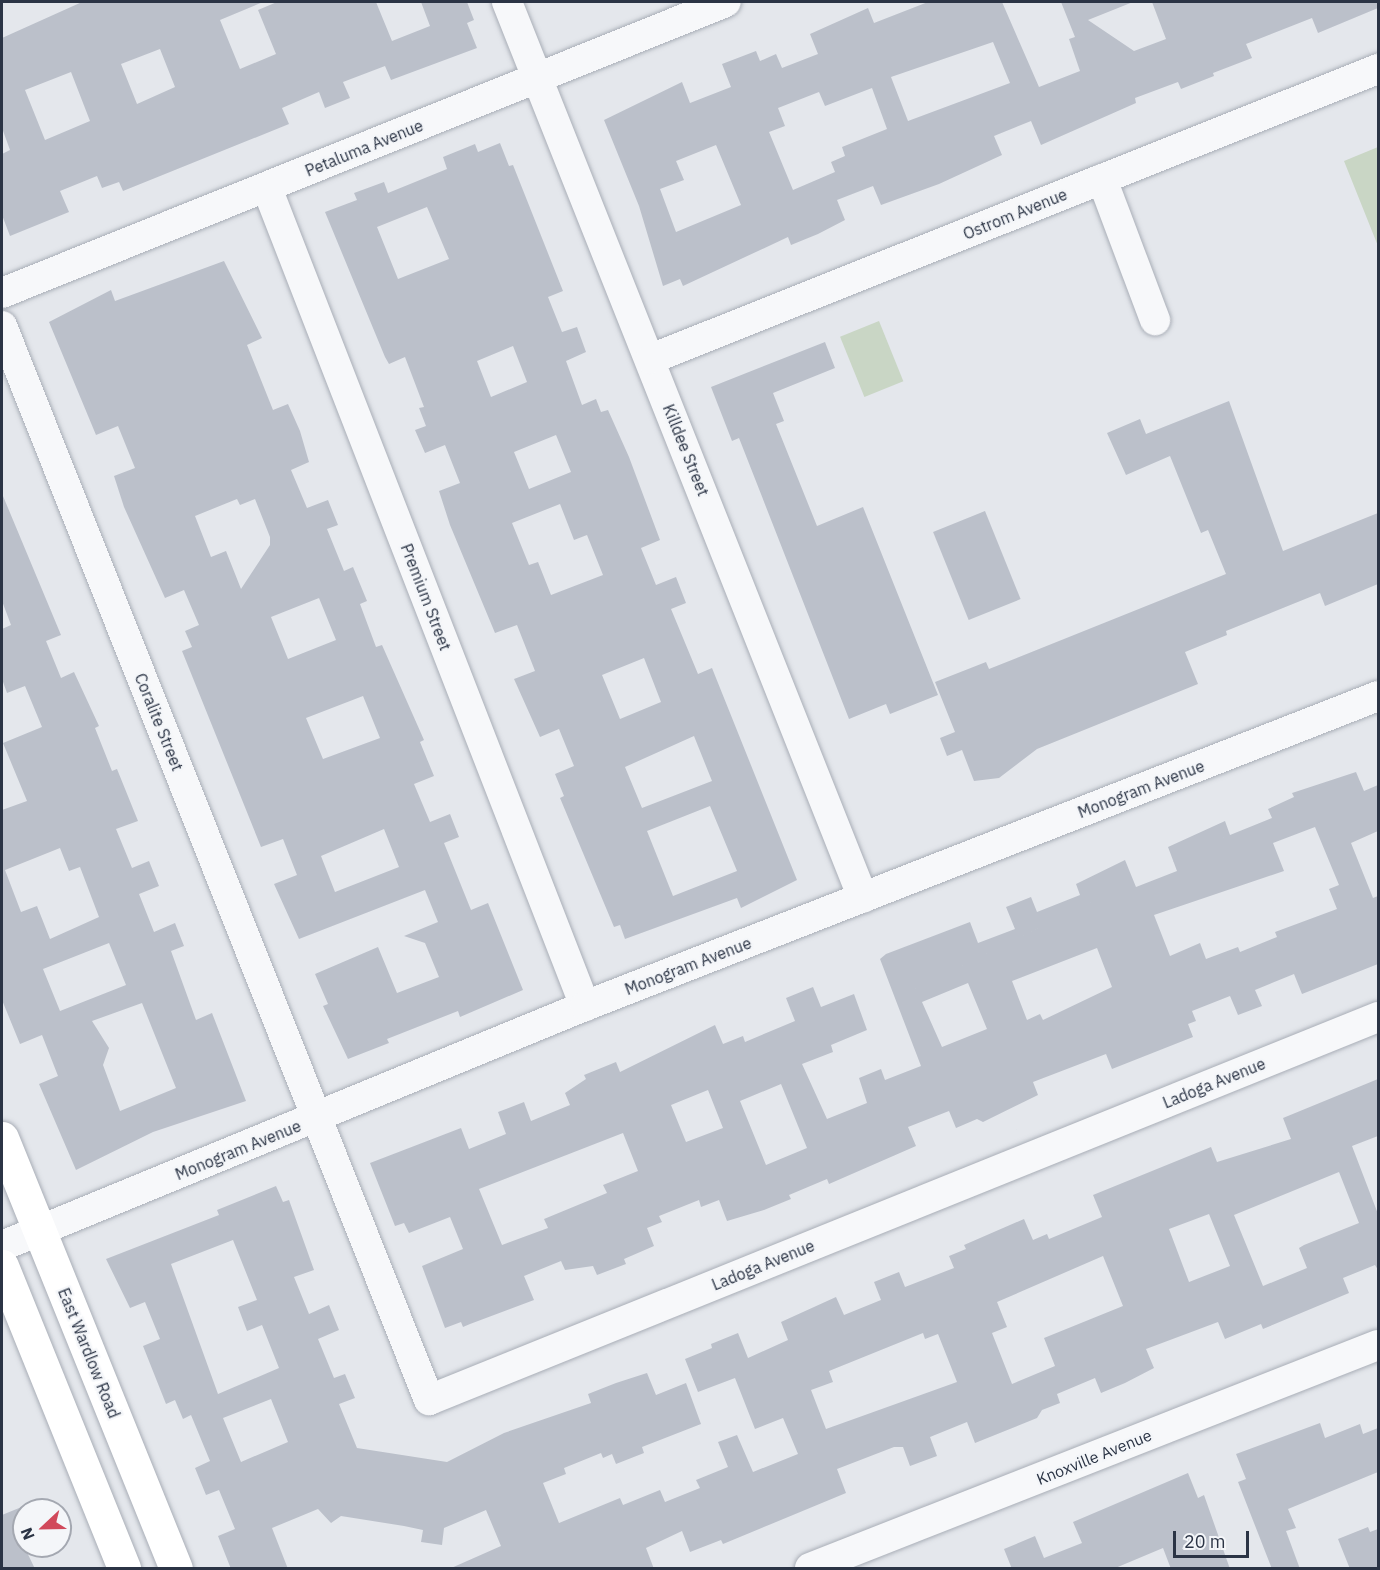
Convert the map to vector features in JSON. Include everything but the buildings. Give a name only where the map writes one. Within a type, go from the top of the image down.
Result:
[{"type":"main road","name":"East Wardlow Road","points":[[2,1138],[176,1569]]},
{"type":"main road","points":[[2,1266],[124,1569]]},
{"type":"street","name":"Killdee Street","points":[[507,2],[540,76],[864,898]]},
{"type":"street","name":"Petaluma Avenue","points":[[2,292],[267,188],[726,2]]},
{"type":"street","name":"Ostrom Avenue","points":[[651,359],[1378,69]]},
{"type":"street","points":[[1102,179],[1155,320]]},
{"type":"street","name":"Premium Street","points":[[267,188],[585,1006]]},
{"type":"street","name":"Coralite Street","points":[[2,326],[317,1118]]},
{"type":"street","name":"Monogram Avenue","points":[[2,1246],[585,1006],[1378,696]]},
{"type":"street","name":"Ladoga Avenue","points":[[317,1118],[429,1400],[1378,1017]]},
{"type":"street","name":"Knoxville Avenue","points":[[810,1569],[1378,1345]]},
{"type":"green space","points":[[1378,147],[1378,246],[1344,161]]},
{"type":"green space","points":[[879,321],[903,381],[864,397],[840,337]]}]
